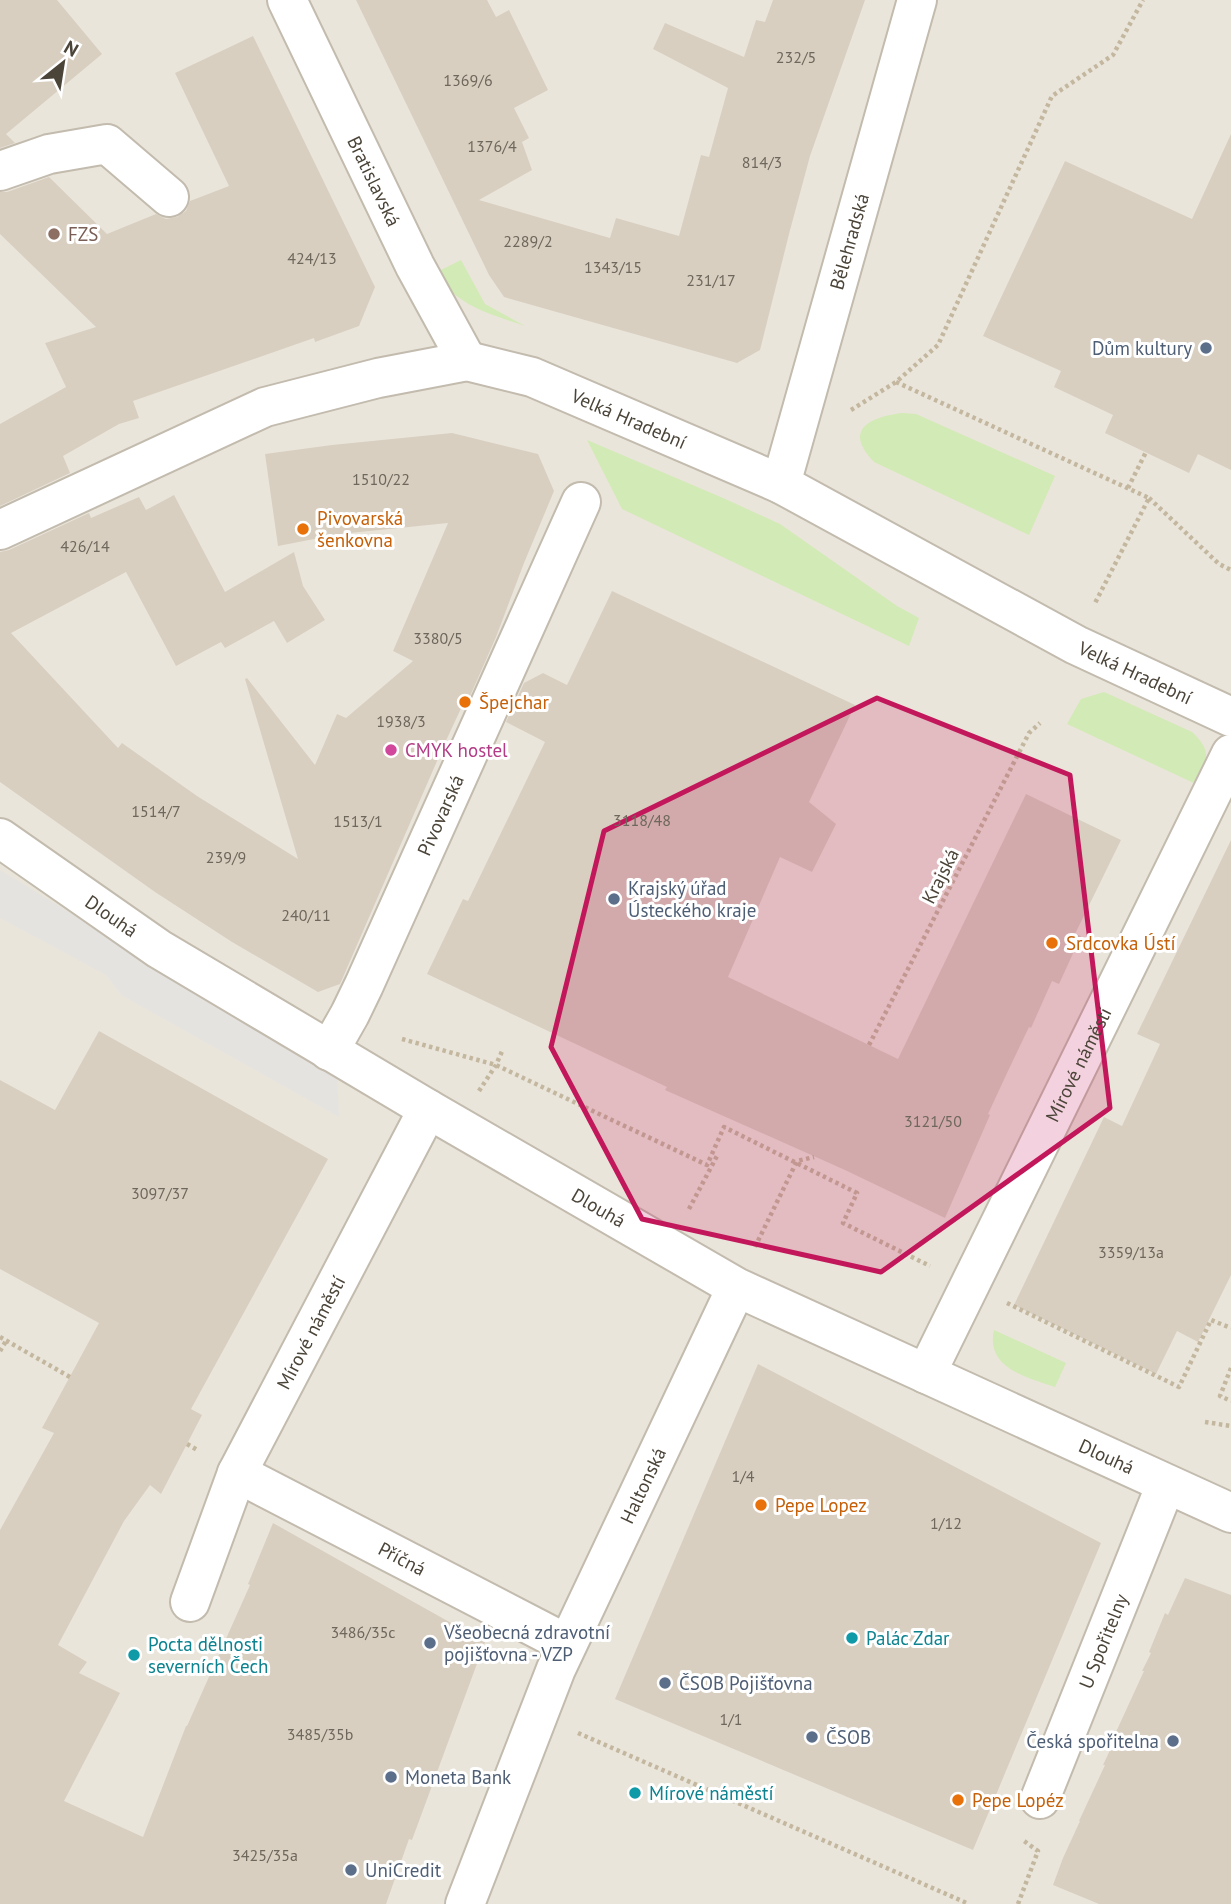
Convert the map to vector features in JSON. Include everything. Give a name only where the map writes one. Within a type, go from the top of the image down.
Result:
[{"type":"street","name":"Bratislavská","points":[[287,0],[415,265],[467,361]]},
{"type":"street","name":"Bělehradská","points":[[781,484],[917,1]]},
{"type":"street","points":[[0,171],[48,155],[107,144],[170,197]]},
{"type":"street","name":"Velká Hradební","points":[[0,530],[265,407],[467,361],[532,377],[781,484],[1076,645],[1231,718]]},
{"type":"street","name":"Pivovarská","points":[[329,1051],[359,995],[581,502]]},
{"type":"street","name":"Mírové náměstí","points":[[926,1374],[1231,754]]},
{"type":"street","name":"Dlouhá","points":[[0,838],[159,949],[736,1287],[1231,1513]]},
{"type":"street","name":"Mírové náměstí","points":[[190,1602],[237,1473],[428,1109]]},
{"type":"street","name":"Haltonská","points":[[562,1656],[729,1303]]},
{"type":"street","name":"Příčná","points":[[237,1473],[562,1656]]},
{"type":"street","name":"U Spořitelny","points":[[1040,1799],[1166,1484]]},
{"type":"street","points":[[465,1904],[562,1656]]},
{"type":"path","points":[[851,410],[896,382],[938,345],[1052,96],[1113,55],[1143,0]]},
{"type":"path","points":[[896,382],[1149,498],[1219,564],[1231,570]]},
{"type":"path","points":[[1128,488],[1146,452]]},
{"type":"path","points":[[1090,615],[1149,498]]},
{"type":"path","name":"Krajská","points":[[869,1045],[1029,733],[1040,723]]},
{"type":"path","points":[[399,1038],[496,1065],[707,1165],[724,1127],[857,1193],[843,1223],[1179,1387],[1211,1320],[1231,1328]]},
{"type":"path","points":[[476,1095],[503,1049]]},
{"type":"path","points":[[688,1212],[718,1154]]},
{"type":"path","points":[[797,1161],[814,1157]]},
{"type":"path","points":[[755,1247],[797,1161]]},
{"type":"path","points":[[0,1337],[70,1377]]},
{"type":"path","points":[[0,1351],[6,1341]]},
{"type":"path","points":[[1231,1368],[1220,1396],[1231,1401]]},
{"type":"path","points":[[1205,1422],[1231,1426]]},
{"type":"path","points":[[538,1716],[969,1904]]},
{"type":"highlighted area","points":[[877,698],[1070,775],[1110,1108],[881,1272],[642,1219],[551,1047],[604,831]]},
{"type":"shaded area","points":[[0,0],[1231,0],[1231,1904],[0,1904]]},
{"type":"shaded area","points":[[0,870],[337,1075],[339,1117],[121,995],[106,975],[0,918]]},
{"type":"green space","points":[[461,260],[485,304],[525,326],[475,307],[444,285],[435,273]]},
{"type":"green space","points":[[902,413],[916,414],[1055,476],[1029,535],[874,462],[861,441],[864,427],[880,418]]},
{"type":"green space","points":[[587,440],[780,524],[897,606],[919,618],[909,646],[622,509]]},
{"type":"green space","points":[[1104,692],[1192,732],[1199,739],[1206,756],[1196,784],[1067,724],[1081,699]]},
{"type":"green space","points":[[994,1330],[1066,1363],[1055,1387],[1021,1375],[1002,1362],[993,1343]]},
{"type":"building","points":[[0,0],[57,0],[102,54],[6,134],[15,143],[0,148]]},
{"type":"building","points":[[356,0],[487,0],[496,17],[509,10],[548,90],[514,108],[529,138],[522,142],[532,170],[479,200],[610,238],[616,218],[679,236],[701,155],[709,157],[728,88],[653,49],[665,23],[744,57],[756,20],[765,22],[773,0],[865,0],[810,156],[760,350],[737,363],[504,297],[489,275]]},
{"type":"building","name":"FZS","points":[[253,36],[375,287],[359,326],[315,342],[314,338],[133,401],[139,418],[119,424],[63,456],[70,473],[0,506],[0,424],[66,387],[45,343],[96,327],[0,234],[0,192],[49,177],[107,234],[156,214],[166,219],[177,217],[186,211],[190,201],[229,186],[175,73]]},
{"type":"building","points":[[1231,134],[1231,470],[1198,454],[1189,473],[1105,433],[1113,415],[1054,387],[1061,371],[983,336],[1065,161],[1192,219]]},
{"type":"building","points":[[452,433],[538,454],[554,491],[496,637],[467,703],[464,702],[444,745],[340,984],[318,992],[232,942],[155,892],[0,782],[0,552],[89,513],[91,518],[139,497],[146,510],[174,495],[225,592],[294,552],[303,586],[325,620],[287,643],[274,621],[225,648],[221,642],[176,666],[126,572],[11,633],[118,748],[122,743],[197,796],[298,859],[245,679],[247,678],[315,765],[337,714],[346,718],[413,661],[393,651],[448,523],[340,534],[278,546],[265,454]]},
{"type":"building","points":[[612,591],[855,705],[809,802],[836,824],[812,872],[780,857],[728,977],[898,1059],[1026,794],[1121,840],[1075,934],[1081,936],[1059,984],[1052,981],[1008,1071],[945,1218],[665,1090],[667,1087],[427,974],[463,899],[468,901],[545,742],[506,722],[524,683],[543,673],[567,685]]},
{"type":"building","points":[[1231,840],[1231,1275],[1198,1342],[1177,1331],[1156,1374],[1014,1305],[1104,1117],[1122,1126],[1160,1044],[1137,1034]]},
{"type":"building","points":[[99,1031],[328,1159],[191,1409],[202,1415],[161,1494],[150,1485],[124,1521],[58,1645],[87,1662],[79,1673],[120,1693],[64,1801],[143,1837],[186,1726],[250,1585],[248,1584],[273,1523],[485,1642],[386,1904],[0,1904],[0,1530],[54,1433],[42,1428],[99,1323],[0,1269],[0,1080],[55,1110]]},
{"type":"building","name":"Palác Zdar","points":[[758,1364],[1101,1543],[973,1850],[615,1699]]},
{"type":"building","name":"Česká spořitelna","points":[[1185,1578],[1231,1595],[1231,1904],[1099,1904],[1053,1885],[1105,1765],[1112,1746],[1110,1745],[1144,1671],[1165,1613],[1168,1615]]},
{"type":"place","name":"FZS","points":[[54,234]]},
{"type":"place","name":"Dům kultury","points":[[1206,348]]},
{"type":"place","name":"Pivovarská šenkovna","points":[[303,529]]},
{"type":"place","name":"Špejchar","points":[[465,702]]},
{"type":"place","name":"CMYK hostel","points":[[391,750]]},
{"type":"place","name":"Krajský úřad Ústeckého kraje","points":[[614,899]]},
{"type":"place","name":"Srdcovka Ústí","points":[[1052,943]]},
{"type":"place","name":"Pepe Lopez","points":[[761,1505]]},
{"type":"place","name":"Palác Zdar","points":[[852,1638]]},
{"type":"place","name":"Všeobecná zdravotní pojišťovna - VZP","points":[[430,1643]]},
{"type":"place","name":"Pocta dělnosti severních Čech","points":[[134,1655]]},
{"type":"place","name":"ČSOB Pojišťovna","points":[[665,1683]]},
{"type":"place","name":"ČSOB","points":[[812,1737]]},
{"type":"place","name":"Česká spořitelna","points":[[1173,1741]]},
{"type":"place","name":"Moneta Bank","points":[[391,1777]]},
{"type":"place","name":"Mírové náměstí","points":[[635,1793]]},
{"type":"place","name":"Pepe Lopéz","points":[[958,1800]]},
{"type":"place","name":"UniCredit","points":[[351,1870]]}]
